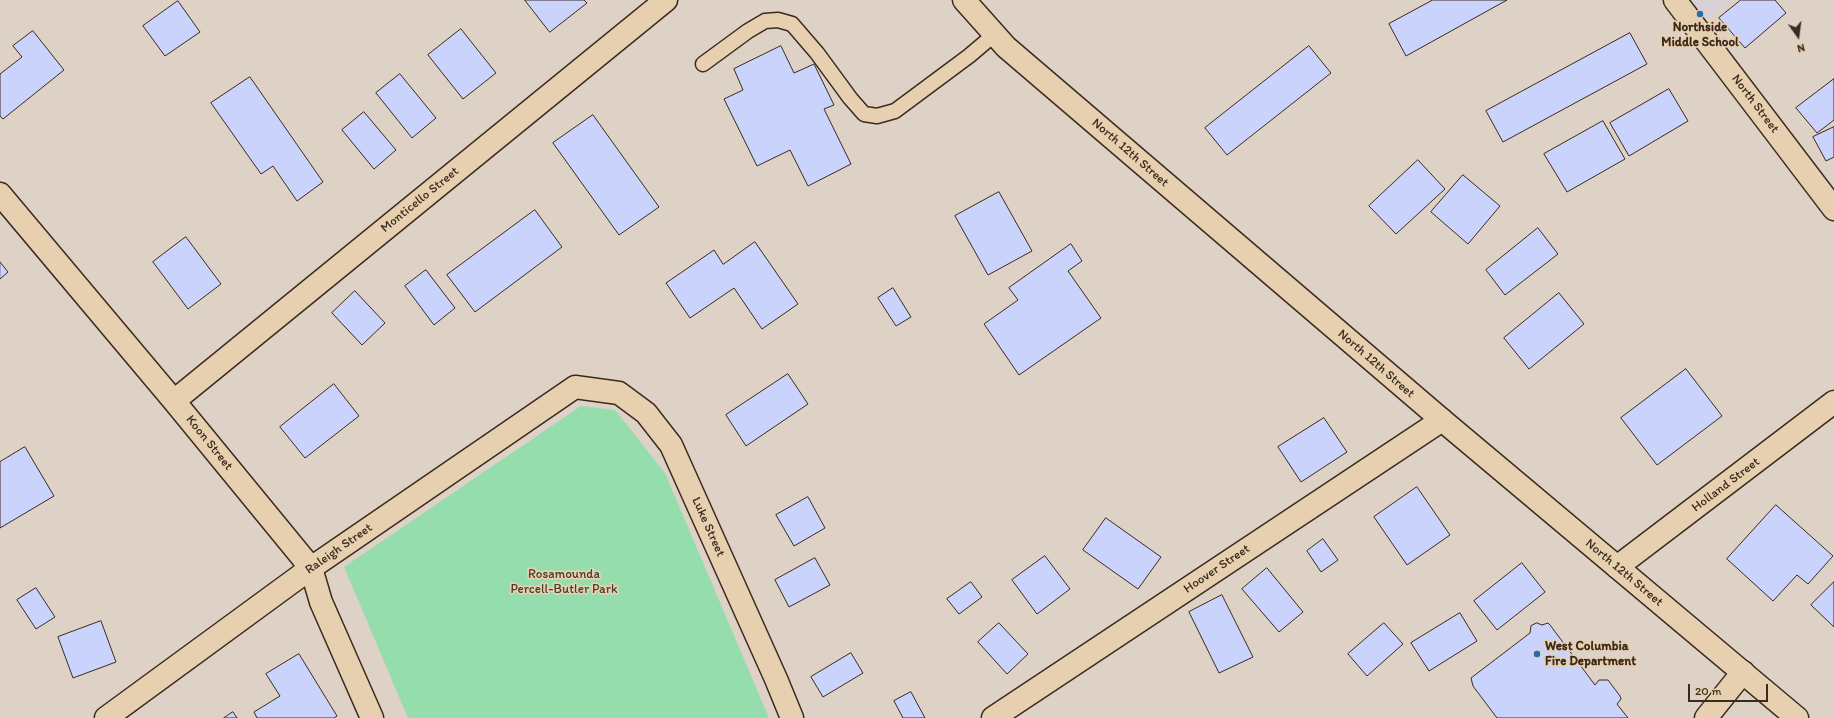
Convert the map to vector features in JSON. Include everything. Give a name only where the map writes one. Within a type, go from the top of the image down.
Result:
[{"type":"street","name":"Monticello Street","points":[[174,401],[666,0]]},
{"type":"street","name":"North 12th Street","points":[[964,0],[1012,52],[1442,420],[1797,718]]},
{"type":"street","name":"North Street","points":[[1676,0],[1834,209]]},
{"type":"street","name":"Koon Street","points":[[0,194],[312,568],[321,602],[372,718]]},
{"type":"street","name":"Raleigh Street","points":[[106,718],[312,568],[575,387]]},
{"type":"street","name":"Luke Street","points":[[575,387],[619,393],[646,413],[671,445],[792,718]]},
{"type":"street","name":"Holland Street","points":[[1617,567],[1834,402]]},
{"type":"street","name":"Hoover Street","points":[[993,718],[1442,420]]},
{"type":"street","points":[[1706,718],[1743,672]]},
{"type":"lane","points":[[703,64],[748,31],[765,21],[778,20],[792,24],[817,53],[850,98],[864,114],[877,116],[895,111],[969,56],[995,34]]},
{"type":"shaded area","name":"Northside Middle School","points":[[1675,0],[1733,0],[1696,27]]},
{"type":"green space","name":"Rosamounda Percell-Butler Park","points":[[581,406],[615,410],[665,473],[769,718],[408,718],[344,567]]},
{"type":"building","points":[[525,0],[584,0],[587,3],[550,32]]},
{"type":"building","points":[[1433,0],[1507,0],[1406,56],[1389,24]]},
{"type":"building","points":[[1741,0],[1775,0],[1786,13],[1745,48],[1719,18]]},
{"type":"building","points":[[178,1],[200,32],[165,56],[143,26]]},
{"type":"building","points":[[461,29],[496,73],[463,99],[428,55]]},
{"type":"building","points":[[33,31],[64,70],[3,119],[0,116],[0,74],[22,57],[13,46]]},
{"type":"building","points":[[1630,33],[1647,64],[1503,142],[1486,111]]},
{"type":"building","points":[[781,46],[794,73],[814,64],[834,105],[824,109],[851,164],[808,186],[790,150],[757,166],[724,99],[743,90],[734,69]]},
{"type":"building","points":[[1309,46],[1331,73],[1227,155],[1205,128]]},
{"type":"building","points":[[400,74],[436,118],[412,138],[376,93]]},
{"type":"building","points":[[250,77],[323,182],[297,201],[273,166],[261,174],[211,103]]},
{"type":"building","points":[[1834,79],[1834,120],[1817,133],[1796,108]]},
{"type":"building","points":[[1669,89],[1688,121],[1629,156],[1610,123]]},
{"type":"building","points":[[364,112],[396,150],[374,169],[342,130]]},
{"type":"building","points":[[593,115],[659,207],[619,235],[553,143]]},
{"type":"building","points":[[1603,121],[1625,159],[1567,192],[1544,154]]},
{"type":"building","points":[[1834,127],[1834,157],[1826,161],[1813,137]]},
{"type":"building","points":[[1418,160],[1445,189],[1396,234],[1369,206]]},
{"type":"building","points":[[1463,175],[1500,206],[1468,244],[1431,212]]},
{"type":"building","points":[[999,192],[1032,251],[988,275],[955,216]]},
{"type":"building","points":[[535,210],[562,247],[475,312],[447,275]]},
{"type":"building","points":[[1538,228],[1558,254],[1505,295],[1486,270]]},
{"type":"building","points":[[186,237],[221,284],[188,309],[153,262]]},
{"type":"building","points":[[755,242],[798,304],[762,329],[734,288],[690,318],[666,283],[714,250],[723,264]]},
{"type":"building","points":[[1071,244],[1082,261],[1068,271],[1101,318],[1019,375],[984,324],[1018,300],[1009,288]]},
{"type":"building","points":[[0,262],[8,272],[0,279]]},
{"type":"building","points":[[426,270],[455,308],[434,325],[405,286]]},
{"type":"building","points":[[893,288],[911,317],[896,326],[878,298]]},
{"type":"building","points":[[355,291],[385,323],[362,345],[332,313]]},
{"type":"building","points":[[1559,293],[1584,324],[1529,369],[1504,338]]},
{"type":"building","points":[[1686,369],[1722,416],[1657,465],[1621,418]]},
{"type":"building","points":[[788,374],[808,404],[746,446],[726,415]]},
{"type":"building","points":[[334,384],[359,416],[305,458],[280,427]]},
{"type":"building","points":[[1324,418],[1347,452],[1301,482],[1278,447]]},
{"type":"building","points":[[25,447],[54,496],[0,528],[0,462]]},
{"type":"building","points":[[1417,487],[1450,535],[1407,565],[1374,517]]},
{"type":"building","points":[[808,497],[825,528],[794,546],[776,515]]},
{"type":"building","points":[[1776,505],[1833,556],[1808,584],[1797,575],[1773,601],[1727,559]]},
{"type":"building","points":[[1106,518],[1161,557],[1138,589],[1083,550]]},
{"type":"building","points":[[1323,539],[1338,560],[1321,572],[1307,551]]},
{"type":"building","points":[[1045,556],[1070,589],[1037,614],[1012,580]]},
{"type":"building","points":[[815,558],[830,585],[789,607],[775,580]]},
{"type":"building","points":[[1522,563],[1545,592],[1497,630],[1474,601]]},
{"type":"building","points":[[1267,568],[1303,612],[1279,632],[1242,589]]},
{"type":"building","points":[[971,582],[982,597],[959,614],[947,599]]},
{"type":"building","points":[[1834,582],[1834,627],[1811,605]]},
{"type":"building","points":[[36,588],[55,617],[36,629],[17,600]]},
{"type":"building","points":[[1222,595],[1253,657],[1219,673],[1189,612]]},
{"type":"building","points":[[1460,613],[1477,641],[1429,671],[1411,643]]},
{"type":"building","points":[[101,621],[116,662],[73,678],[58,637]]},
{"type":"building","points":[[999,623],[1028,654],[1007,674],[978,642]]},
{"type":"building","points":[[1384,623],[1403,644],[1367,676],[1348,654]]},
{"type":"building","name":"West Columbia Fire Department","points":[[1537,623],[1542,625],[1548,623],[1550,625],[1595,685],[1599,680],[1608,680],[1620,696],[1621,699],[1617,704],[1628,718],[1497,718],[1473,686],[1471,678],[1530,633],[1531,626]]},
{"type":"building","points":[[851,653],[863,673],[823,697],[811,677]]},
{"type":"building","points":[[299,654],[337,716],[334,718],[257,718],[254,712],[280,696],[266,674]]},
{"type":"building","points":[[911,692],[925,718],[903,718],[894,701]]},
{"type":"building","points":[[233,712],[237,718],[224,718]]},
{"type":"place","name":"Northside Middle School","points":[[1700,14]]},
{"type":"place","name":"West Columbia Fire Department","points":[[1537,654]]}]
